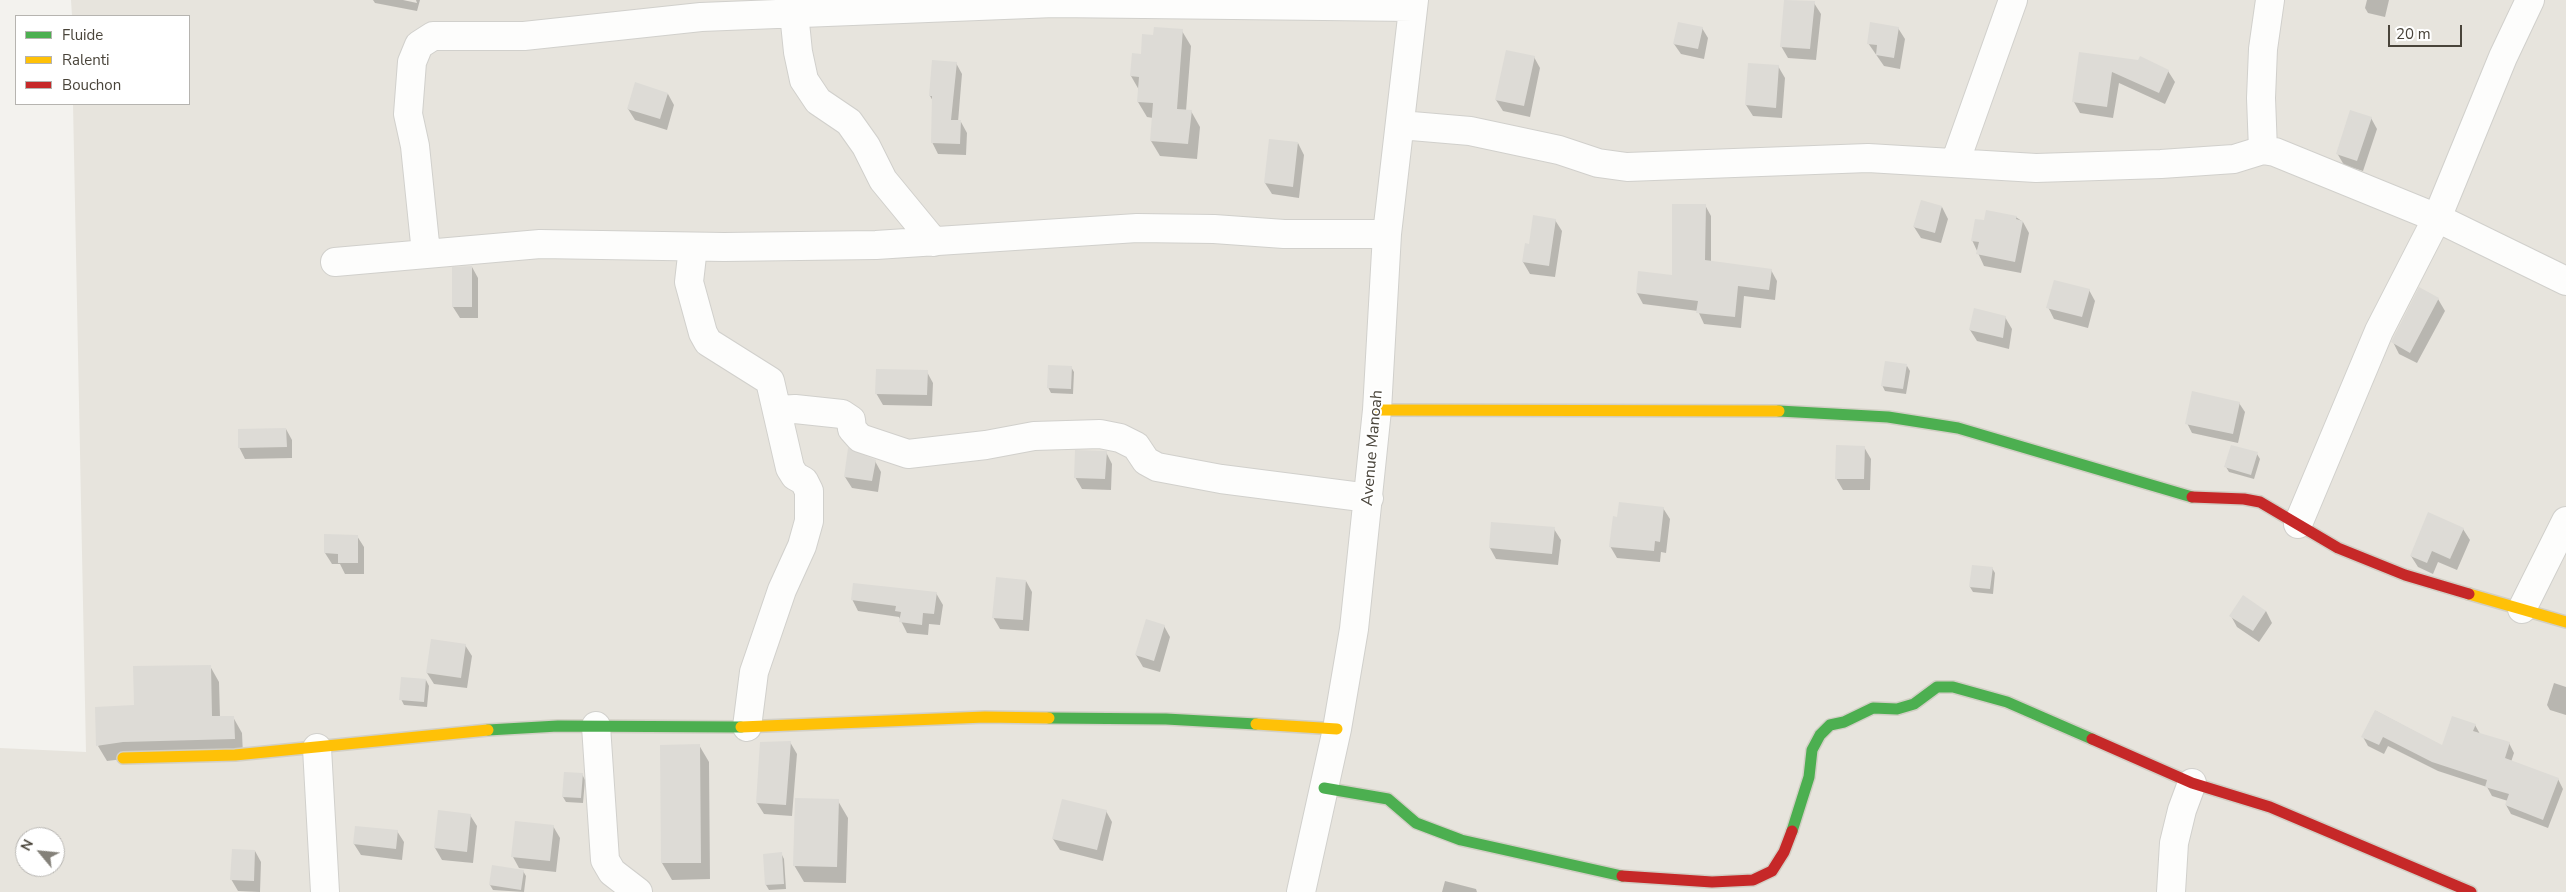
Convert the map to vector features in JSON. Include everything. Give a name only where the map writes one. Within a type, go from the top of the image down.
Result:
[{"type":"street","points":[[1955,163],[2014,0]]},
{"type":"street","points":[[2263,150],[2263,59],[2270,0]]},
{"type":"street","points":[[2298,524],[2379,331],[2436,218],[2499,66],[2530,0]]},
{"type":"street","points":[[426,254],[414,146],[408,114],[412,62],[419,45],[433,36],[524,36],[701,17],[1054,3],[1414,3]]},
{"type":"street","name":"Avenue Manoah","points":[[1301,892],[1337,729],[1354,629],[1377,410],[1387,234],[1414,3]]},
{"type":"street","points":[[794,13],[798,52],[804,80],[818,101],[849,122],[866,146],[883,180],[934,242]]},
{"type":"street","points":[[1400,125],[1470,131],[1626,167],[1868,158],[2036,168],[2161,164],[2234,159],[2263,150],[2275,152],[2436,218],[2566,281]]},
{"type":"street","points":[[336,262],[540,244],[692,247],[934,242],[1137,228],[1214,229],[1284,234],[1387,234]]},
{"type":"street","points":[[692,247],[689,282],[703,333],[708,342],[770,381],[790,468],[795,476],[804,481],[809,491],[808,521],[802,546],[782,590],[754,672],[747,727]]},
{"type":"street","points":[[778,410],[795,409],[842,414],[851,420],[852,429],[860,438],[908,454],[986,445],[1034,436],[1100,434],[1120,438],[1136,446],[1146,461],[1157,467],[1258,485],[1369,498]]},
{"type":"street","points":[[1377,410],[1786,411],[1888,418],[1967,430],[2186,497],[2244,499],[2260,502],[2338,548],[2405,575],[2566,622]]},
{"type":"street","points":[[2522,610],[2566,521]]},
{"type":"street","points":[[1324,788],[1388,799],[1416,823],[1461,840],[1617,876],[1712,882],[1754,880],[1772,871],[1784,852],[1802,803],[1809,777],[1812,750],[1820,735],[1830,725],[1844,722],[1873,708],[1898,709],[1914,704],[1937,687],[1969,690],[2007,702],[2192,783],[2270,806],[2471,892]]},
{"type":"street","points":[[123,758],[235,755],[483,731],[558,726],[747,727],[985,717],[1166,719],[1337,729]]},
{"type":"street","points":[[596,726],[604,860],[617,877],[638,892]]},
{"type":"street","points":[[317,748],[325,892]]},
{"type":"street","points":[[2171,892],[2174,843],[2182,810],[2192,783]]},
{"type":"shaded area","points":[[71,0],[2566,0],[2566,892],[0,892],[0,748],[86,752],[73,105],[190,105],[190,15],[72,15]]},
{"type":"building","points":[[1784,0],[1815,1],[1810,49],[1780,47]]},
{"type":"building","points":[[1678,22],[1703,27],[1698,49],[1673,44]]},
{"type":"building","points":[[1870,22],[1899,27],[1894,58],[1876,55],[1877,45],[1867,44]]},
{"type":"building","points":[[1154,27],[1183,29],[1177,109],[1192,110],[1188,144],[1150,141],[1153,103],[1137,102],[1139,77],[1130,76],[1132,53],[1141,54],[1142,34],[1153,35]]},
{"type":"building","points":[[1506,50],[1535,56],[1524,106],[1495,100]]},
{"type":"building","points":[[2079,52],[2138,60],[2140,56],[2169,70],[2159,93],[2112,72],[2107,107],[2072,102]]},
{"type":"building","points":[[932,60],[957,62],[951,120],[961,120],[960,144],[931,143],[932,96],[929,96]]},
{"type":"building","points":[[1748,63],[1779,65],[1776,108],[1745,105]]},
{"type":"building","points":[[635,82],[668,93],[660,119],[627,109]]},
{"type":"building","points":[[2350,110],[2372,117],[2357,161],[2336,154]]},
{"type":"building","points":[[1269,139],[1298,142],[1293,187],[1264,183]]},
{"type":"building","points":[[1921,200],[1942,206],[1935,233],[1913,227]]},
{"type":"building","points":[[1672,204],[1706,204],[1705,260],[1772,269],[1769,290],[1738,286],[1735,317],[1696,313],[1698,301],[1636,293],[1638,271],[1672,275]]},
{"type":"building","points":[[1986,210],[2017,216],[2016,219],[2023,221],[2015,262],[1976,254],[1979,242],[1971,241],[1975,219],[1984,220]]},
{"type":"building","points":[[1533,215],[1556,219],[1549,266],[1522,262],[1525,243],[1529,244]]},
{"type":"building","points":[[472,266],[472,307],[452,307],[452,267]]},
{"type":"building","points":[[2054,280],[2090,289],[2082,317],[2046,308]]},
{"type":"building","points":[[2419,287],[2439,298],[2410,353],[2391,342]]},
{"type":"building","points":[[1974,308],[2006,316],[2003,338],[1969,330]]},
{"type":"building","points":[[1885,361],[1907,364],[1903,389],[1881,386]]},
{"type":"building","points":[[1048,365],[1072,366],[1071,389],[1047,388]]},
{"type":"building","points":[[876,369],[928,370],[927,395],[875,394]]},
{"type":"building","points":[[2192,391],[2240,402],[2233,434],[2185,424]]},
{"type":"building","points":[[286,428],[287,447],[238,448],[238,429]]},
{"type":"building","points":[[1836,445],[1865,446],[1864,479],[1835,479]]},
{"type":"building","points":[[2231,445],[2258,452],[2251,475],[2224,467]]},
{"type":"building","points":[[848,448],[876,460],[872,481],[844,477]]},
{"type":"building","points":[[1075,450],[1107,451],[1105,479],[1074,478]]},
{"type":"building","points":[[1619,502],[1664,507],[1660,542],[1655,541],[1654,551],[1609,547],[1613,516],[1617,517]]},
{"type":"building","points":[[2428,512],[2464,528],[2450,559],[2432,551],[2427,563],[2410,556]]},
{"type":"building","points":[[1491,522],[1555,527],[1552,554],[1489,548]]},
{"type":"building","points":[[324,534],[358,535],[358,563],[338,563],[338,554],[324,553]]},
{"type":"building","points":[[1972,565],[1993,567],[1990,589],[1969,587]]},
{"type":"building","points":[[996,577],[1026,580],[1023,620],[992,618]]},
{"type":"building","points":[[853,583],[937,592],[934,614],[923,613],[922,625],[899,622],[901,612],[895,611],[896,606],[851,600]]},
{"type":"building","points":[[2243,595],[2266,611],[2253,631],[2229,616]]},
{"type":"building","points":[[1146,619],[1165,625],[1154,661],[1135,655]]},
{"type":"building","points":[[431,639],[466,644],[461,678],[426,673]]},
{"type":"building","points":[[211,665],[212,716],[234,716],[235,739],[123,742],[96,746],[95,707],[134,705],[133,666]]},
{"type":"building","points":[[401,677],[426,679],[424,702],[399,700]]},
{"type":"building","points":[[2375,710],[2442,745],[2452,716],[2476,724],[2473,731],[2510,742],[2505,758],[2559,778],[2543,820],[2505,805],[2509,794],[2485,787],[2487,780],[2432,762],[2383,737],[2379,745],[2361,737]]},
{"type":"building","points":[[791,741],[786,805],[756,803],[760,742]]},
{"type":"building","points":[[700,744],[701,863],[661,863],[660,745]]},
{"type":"building","points":[[564,772],[583,773],[581,798],[562,797]]},
{"type":"building","points":[[795,798],[839,799],[837,867],[793,866]]},
{"type":"building","points":[[1062,799],[1107,810],[1097,850],[1052,839]]},
{"type":"building","points":[[438,810],[471,814],[467,852],[434,848]]},
{"type":"building","points":[[515,821],[554,825],[550,861],[511,857]]},
{"type":"building","points":[[355,826],[398,830],[396,849],[353,844]]},
{"type":"building","points":[[232,849],[255,850],[254,881],[230,880]]},
{"type":"building","points":[[782,852],[784,884],[765,885],[763,854]]},
{"type":"building","points":[[492,865],[524,870],[521,890],[489,885]]},
{"type":"traffic: fast","points":[[1779,411],[1888,417],[1958,428],[2192,497]]},
{"type":"traffic: fast","points":[[1792,831],[1809,777],[1812,750],[1820,735],[1830,725],[1844,722],[1873,708],[1897,709],[1914,704],[1937,687],[1953,687],[2007,702],[2092,739]]},
{"type":"traffic: fast","points":[[1049,718],[1166,719],[1256,724]]},
{"type":"traffic: fast","points":[[488,730],[558,726],[741,727]]},
{"type":"traffic: fast","points":[[1324,788],[1388,799],[1416,823],[1461,840],[1622,876]]},
{"type":"traffic: slow","points":[[1377,410],[1779,411]]},
{"type":"traffic: slow","points":[[2469,594],[2566,622]]},
{"type":"traffic: slow","points":[[741,727],[985,717],[1049,718]]},
{"type":"traffic: slow","points":[[1256,724],[1337,729]]},
{"type":"traffic: slow","points":[[123,758],[235,755],[488,730]]},
{"type":"traffic: jam","points":[[2192,497],[2244,499],[2260,502],[2338,548],[2405,575],[2469,594]]},
{"type":"traffic: jam","points":[[2092,739],[2192,783],[2270,807],[2471,892]]},
{"type":"traffic: jam","points":[[1622,876],[1712,882],[1753,880],[1772,871],[1784,852],[1792,831]]}]
